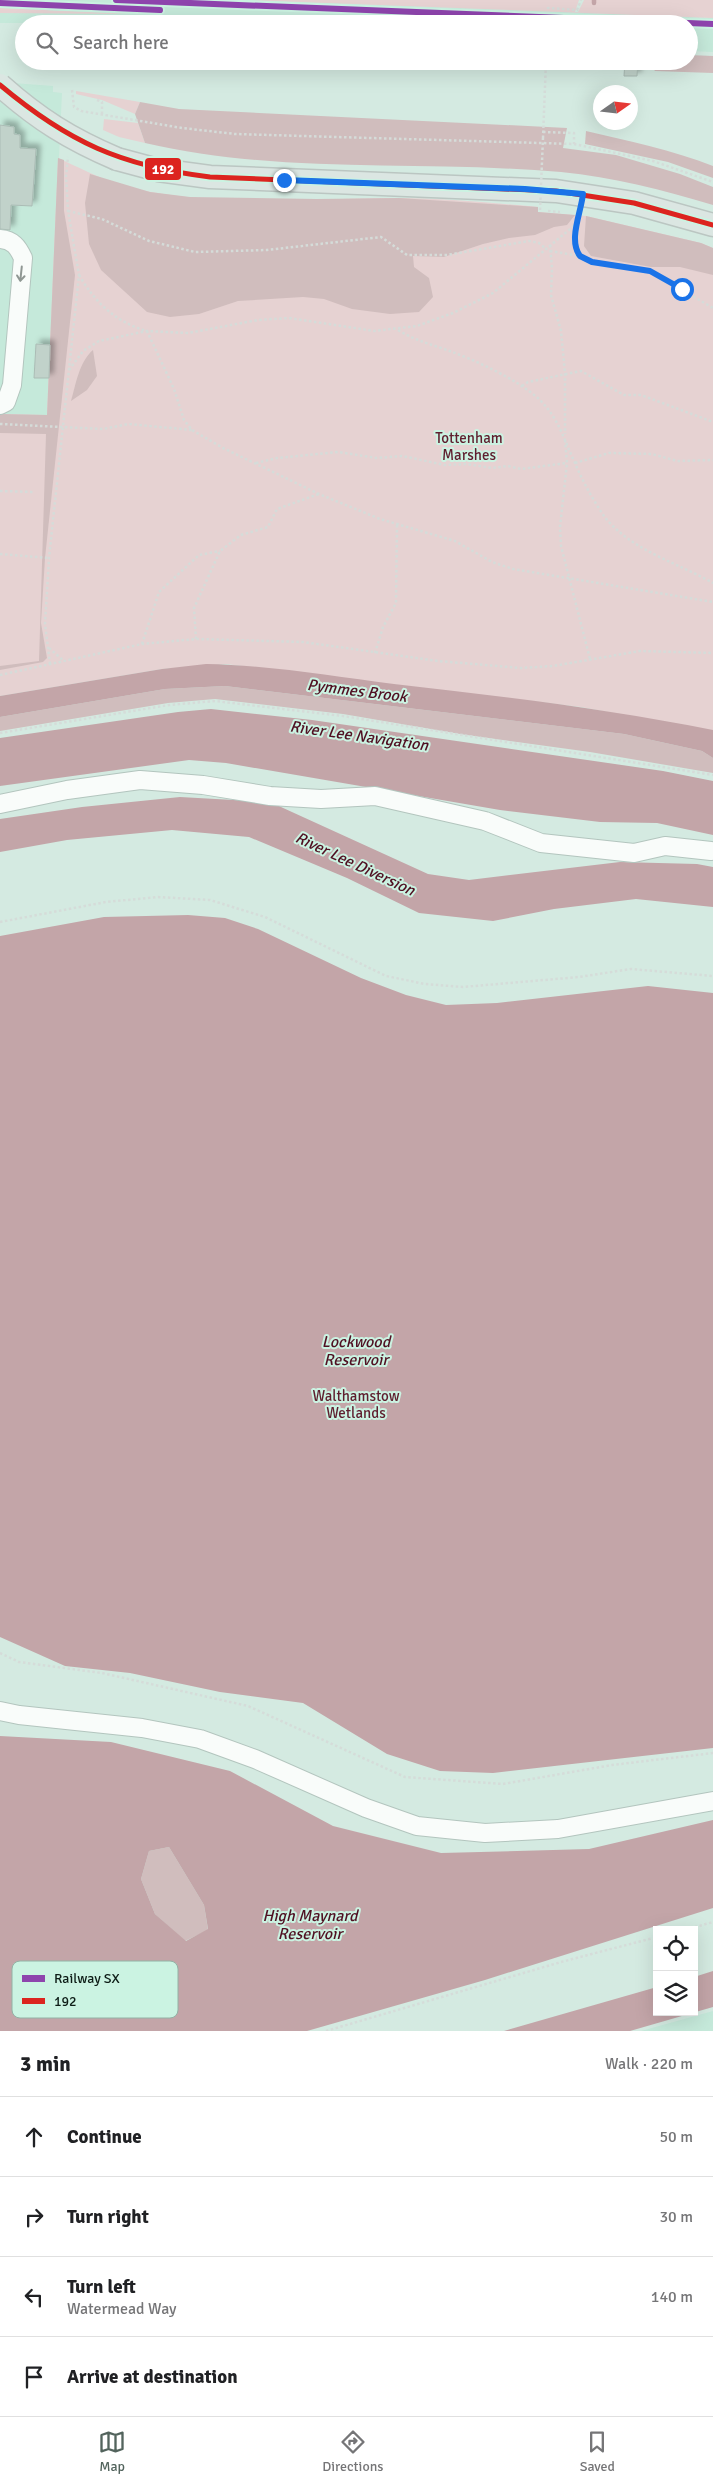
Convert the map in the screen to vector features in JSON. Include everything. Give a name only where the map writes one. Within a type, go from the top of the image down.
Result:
[{"type":"main road","points":[[0,85],[37,116],[71,138],[117,159],[158,170],[210,177],[499,187],[583,194],[634,203],[713,225]]},
{"type":"lane","points":[[0,239],[8,240],[18,247],[23,258],[12,385],[6,402],[0,405]]},
{"type":"lane","points":[[0,804],[67,790],[140,780],[203,784],[278,796],[321,799],[374,796],[486,821],[541,843],[634,853],[666,846],[711,851]]},
{"type":"lane","points":[[0,1711],[19,1715],[142,1728],[200,1739],[256,1759],[366,1808],[417,1826],[485,1833],[558,1829],[713,1801]]},
{"type":"path","points":[[548,15],[548,8],[576,10],[581,0]]},
{"type":"path","points":[[540,210],[546,70]]},
{"type":"path","points":[[72,90],[72,99],[77,109],[102,115],[199,130],[235,134],[574,144],[653,161],[713,182]]},
{"type":"path","points":[[97,100],[102,102],[102,115]]},
{"type":"path","points":[[543,132],[574,133],[574,144]]},
{"type":"path","points":[[50,664],[45,624],[49,558],[79,275],[68,210],[67,166]]},
{"type":"path","points":[[79,275],[88,291],[106,310],[130,326],[147,331],[188,333],[258,320],[290,318],[374,331],[397,329],[436,320],[493,293],[575,225],[581,213],[583,194]]},
{"type":"path","points":[[68,210],[102,219],[149,241],[195,252],[267,250],[381,237],[408,255],[447,255],[528,241],[539,242],[546,248]]},
{"type":"path","points":[[575,225],[575,246],[580,256]]},
{"type":"path","points":[[550,245],[552,268],[551,295],[561,330],[565,373],[566,463],[560,527],[561,546],[590,659]]},
{"type":"path","points":[[550,251],[580,256],[592,262],[650,271],[713,308]]},
{"type":"path","points":[[397,329],[413,339],[465,358],[522,386],[550,410],[565,436],[575,463],[604,515],[617,530],[630,540],[713,583]]},
{"type":"path","points":[[69,370],[83,351],[99,341],[147,331]]},
{"type":"path","points":[[147,331],[174,389],[184,420],[192,430],[223,448],[319,494],[380,519],[397,522],[456,541],[492,562],[513,569],[713,602]]},
{"type":"path","points":[[522,386],[528,382],[581,371],[624,395],[641,395],[713,422]]},
{"type":"path","points":[[0,424],[103,429],[128,424],[192,430]]},
{"type":"path","points":[[255,463],[277,458],[338,452],[377,458],[402,456],[445,465],[467,464],[492,468],[508,466],[521,469],[566,463]]},
{"type":"path","points":[[575,463],[609,453],[652,454],[677,461],[713,460]]},
{"type":"path","points":[[0,491],[34,492]]},
{"type":"path","points":[[142,644],[159,592],[199,555],[220,551],[241,536],[268,527],[277,509],[319,494]]},
{"type":"path","points":[[375,652],[383,627],[396,603],[397,522]]},
{"type":"path","points":[[196,640],[194,608],[220,551]]},
{"type":"path","points":[[0,554],[49,558]]},
{"type":"path","points":[[0,675],[142,644],[196,640],[286,641],[464,664],[520,668],[553,666],[640,651],[713,654]]},
{"type":"path","points":[[48,647],[64,661]]},
{"type":"path","points":[[0,733],[169,705],[214,701],[343,716],[713,775]]},
{"type":"path","points":[[0,922],[114,901],[158,897],[210,900],[265,916],[386,976],[425,984],[464,987],[578,977],[631,969],[713,976]]},
{"type":"path","points":[[0,1652],[19,1662],[102,1673],[248,1706],[405,1777],[503,1784],[612,1765],[713,1753]]},
{"type":"path","points":[[698,1926],[713,1922]]},
{"type":"path","points":[[326,2031],[561,1962],[653,1938]]},
{"type":"shaded area","points":[[0,0],[250,0],[636,15],[15,15],[15,23],[0,23]]},
{"type":"shaded area","points":[[698,17],[713,18],[713,52],[698,51]]},
{"type":"shaded area","points":[[698,55],[713,56],[713,73],[655,71],[698,70]]},
{"type":"shaded area","points":[[0,82],[53,86],[53,92],[62,93],[47,416],[0,414]]},
{"type":"shaded area","points":[[140,102],[179,109],[567,128],[563,148],[616,155],[680,174],[713,187],[713,205],[638,185],[600,177],[561,172],[300,163],[197,153],[145,143],[135,114]]},
{"type":"shaded area","points":[[586,131],[698,160],[713,166],[713,178],[668,162],[585,144]]},
{"type":"shaded area","points":[[58,158],[64,160],[64,211],[75,275],[45,558],[41,623],[47,658],[43,662],[0,670],[0,666],[39,661],[46,434],[0,433],[0,414],[47,415]]},
{"type":"shaded area","points":[[90,174],[150,192],[190,197],[399,198],[538,207],[538,212],[575,215],[567,225],[554,227],[535,235],[483,244],[444,257],[413,256],[414,267],[429,278],[433,297],[419,312],[390,314],[352,309],[324,299],[303,297],[238,301],[199,314],[170,317],[147,312],[101,270],[89,244],[85,203]]},
{"type":"shaded area","points":[[586,216],[701,243],[713,248],[713,275],[680,267],[651,267],[591,256],[584,246]]},
{"type":"shaded area","points":[[93,350],[97,376],[87,390],[71,401],[81,367]]},
{"type":"shaded area","points":[[225,686],[624,734],[702,751],[713,758],[713,773],[343,714],[215,699],[168,703],[0,731],[0,717],[165,689]]},
{"type":"shaded area","points":[[169,1847],[204,1905],[208,1930],[185,1941],[155,1914],[141,1879],[149,1851]]},
{"type":"shaded area","points":[[713,2011],[713,2031],[641,2031],[698,2016]]},
{"type":"green space","points":[[250,0],[579,0],[575,12],[578,12],[584,0],[713,0],[713,18],[698,17],[698,15],[636,15]]},
{"type":"green space","points":[[0,8],[130,14],[0,13]]},
{"type":"green space","points":[[76,91],[140,102],[135,114],[102,100],[76,94]]},
{"type":"green space","points":[[104,119],[138,123],[145,143],[119,137],[103,130]]},
{"type":"green space","name":"Tottenham Marshes","points":[[58,158],[117,184],[150,192],[184,197],[256,200],[415,198],[538,207],[538,212],[586,216],[701,243],[713,248],[713,732],[581,707],[226,664],[162,669],[0,696],[0,414],[47,415]]},
{"type":"water","name":"Pymmes Brook","points":[[206,664],[300,671],[474,693],[673,722],[713,730],[713,758],[702,751],[624,734],[225,686],[165,689],[0,717],[0,696],[162,669]]},
{"type":"water","name":"River Lee Navigation","points":[[211,709],[312,720],[663,771],[713,781],[713,835],[657,823],[600,822],[500,810],[226,763],[189,760],[0,786],[0,738],[178,712]]},
{"type":"water","name":"River Lee Diversion","points":[[180,797],[270,802],[428,874],[469,880],[620,862],[697,864],[713,867],[713,907],[636,899],[554,909],[493,921],[419,913],[347,878],[249,837],[172,830],[67,840],[0,852],[0,819],[82,807]]},
{"type":"water","name":"Lockwood Reservoir","points":[[188,915],[225,918],[258,929],[361,978],[406,995],[446,1005],[497,1003],[648,986],[713,993],[713,1748],[493,1773],[440,1771],[387,1754],[303,1703],[220,1692],[130,1673],[65,1666],[0,1637],[0,936],[104,917]]},
{"type":"water","name":"High Maynard Reservoir","points":[[0,1736],[111,1742],[230,1771],[333,1826],[441,1853],[589,1849],[713,1820],[713,1908],[485,1980],[307,2031],[0,2031]],"holes":[[[169,1847],[204,1905],[208,1929],[186,1941],[155,1914],[141,1879],[149,1851]]]},
{"type":"water","points":[[713,1971],[713,2007],[698,2011],[698,1976]]},
{"type":"water","points":[[653,1988],[653,2016],[682,2016],[630,2031],[504,2031]]},
{"type":"building","points":[[624,70],[637,70],[637,76],[624,76]]},
{"type":"building","points":[[0,125],[14,127],[14,134],[20,135],[20,148],[36,149],[32,206],[11,205],[10,230],[0,229]]},
{"type":"building","points":[[36,344],[50,345],[49,378],[34,378]]},
{"type":"rail line","name":"SX","points":[[116,0],[489,15]]},
{"type":"rail line","name":"SX","points":[[0,3],[160,10]]},
{"type":"rail line","name":"SX","points":[[698,23],[713,24]]},
{"type":"transit line","name":"192","points":[[0,85],[49,122],[97,148],[122,158],[178,172],[210,177],[556,191],[634,203],[713,225]]},
{"type":"route","points":[[284,180],[525,189],[583,194],[581,213],[575,225],[575,246],[576,252],[580,256],[592,262],[650,271],[682,289]]},
{"type":"park label","name":"Walthamstow Wetlands","points":[[356,1404]]}]
